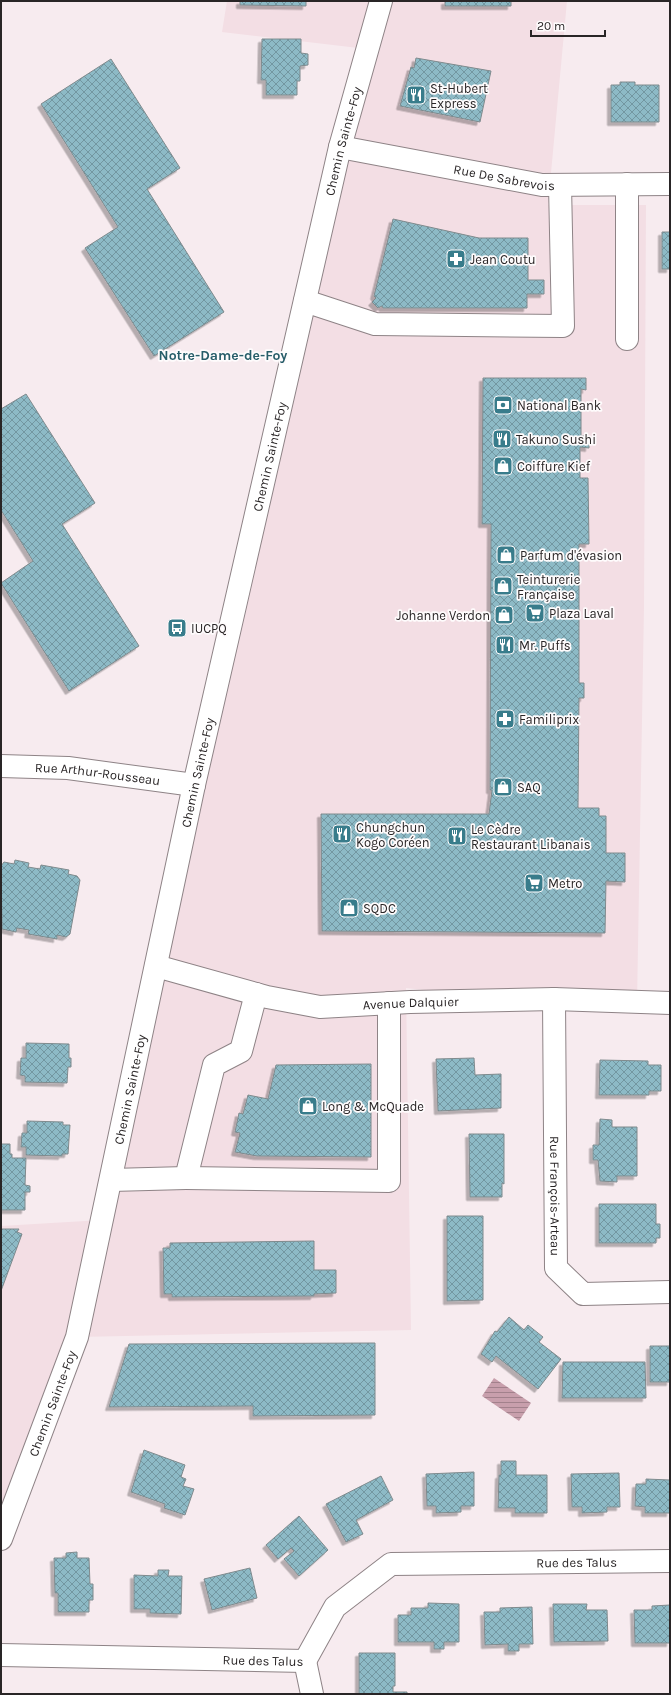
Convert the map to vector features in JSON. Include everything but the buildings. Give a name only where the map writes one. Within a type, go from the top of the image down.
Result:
[{"type":"street","name":"Chemin Sainte-Foy","points":[[1,1539],[78,1337],[194,784],[340,147],[381,1]]},
{"type":"street","name":"Rue De Sabrevois","points":[[340,147],[542,185],[670,184]]},
{"type":"street","points":[[626,339],[627,184]]},
{"type":"street","points":[[304,301],[375,324],[563,326],[560,185]]},
{"type":"street","name":"Rue Arthur-Rousseau","points":[[1,766],[68,768],[194,784]]},
{"type":"street","name":"Avenue Dalquier","points":[[156,966],[256,994],[320,1007],[389,1003],[554,999],[670,1003]]},
{"type":"street","points":[[186,1178],[214,1065],[241,1051],[256,994]]},
{"type":"street","name":"Rue François-Arteau","points":[[554,999],[556,1268],[582,1294],[670,1292]]},
{"type":"street","points":[[111,1180],[186,1178],[389,1181],[389,1003]]},
{"type":"street","name":"Rue des Talus","points":[[1,1655],[305,1661],[335,1608],[391,1564],[670,1561]]},
{"type":"street","points":[[305,1661],[312,1694]]},
{"type":"shaded area","points":[[227,1],[567,1],[548,205],[646,205],[644,607],[637,1003],[548,1004],[406,988],[411,1330],[78,1337],[1,1539],[1,1226],[102,1220],[367,49],[222,32]]},
{"type":"shaded area","points":[[494,1378],[531,1403],[519,1421],[482,1396]]},
{"type":"place","name":"St-Hubert Express","points":[[416,95]]},
{"type":"place","name":"Jean Coutu","points":[[456,259]]},
{"type":"place","name":"National Bank","points":[[503,405]]},
{"type":"place","name":"Takuno Sushi","points":[[502,439]]},
{"type":"place","name":"Coiffure Kief","points":[[503,466]]},
{"type":"place","name":"Parfum d'évasion","points":[[506,555]]},
{"type":"place","name":"Teinturerie Française","points":[[503,586]]},
{"type":"place","name":"Plaza Laval","points":[[535,613]]},
{"type":"place","name":"Johanne Verdon","points":[[504,615]]},
{"type":"place","name":"IUCPQ","points":[[177,628]]},
{"type":"place","name":"Mr. Puffs","points":[[505,645]]},
{"type":"place","name":"Familiprix","points":[[505,719]]},
{"type":"place","name":"SAQ","points":[[503,787]]},
{"type":"place","name":"Chungchun Kogo Coréen","points":[[342,834]]},
{"type":"place","name":"Le Cèdre Restaurant Libanais","points":[[457,836]]},
{"type":"place","name":"Metro","points":[[534,883]]},
{"type":"place","name":"SQDC","points":[[349,908]]},
{"type":"place","name":"Long & McQuade","points":[[308,1106]]},
{"type":"district","name":"Notre-Dame-de-Foy","points":[[223,355]]}]
